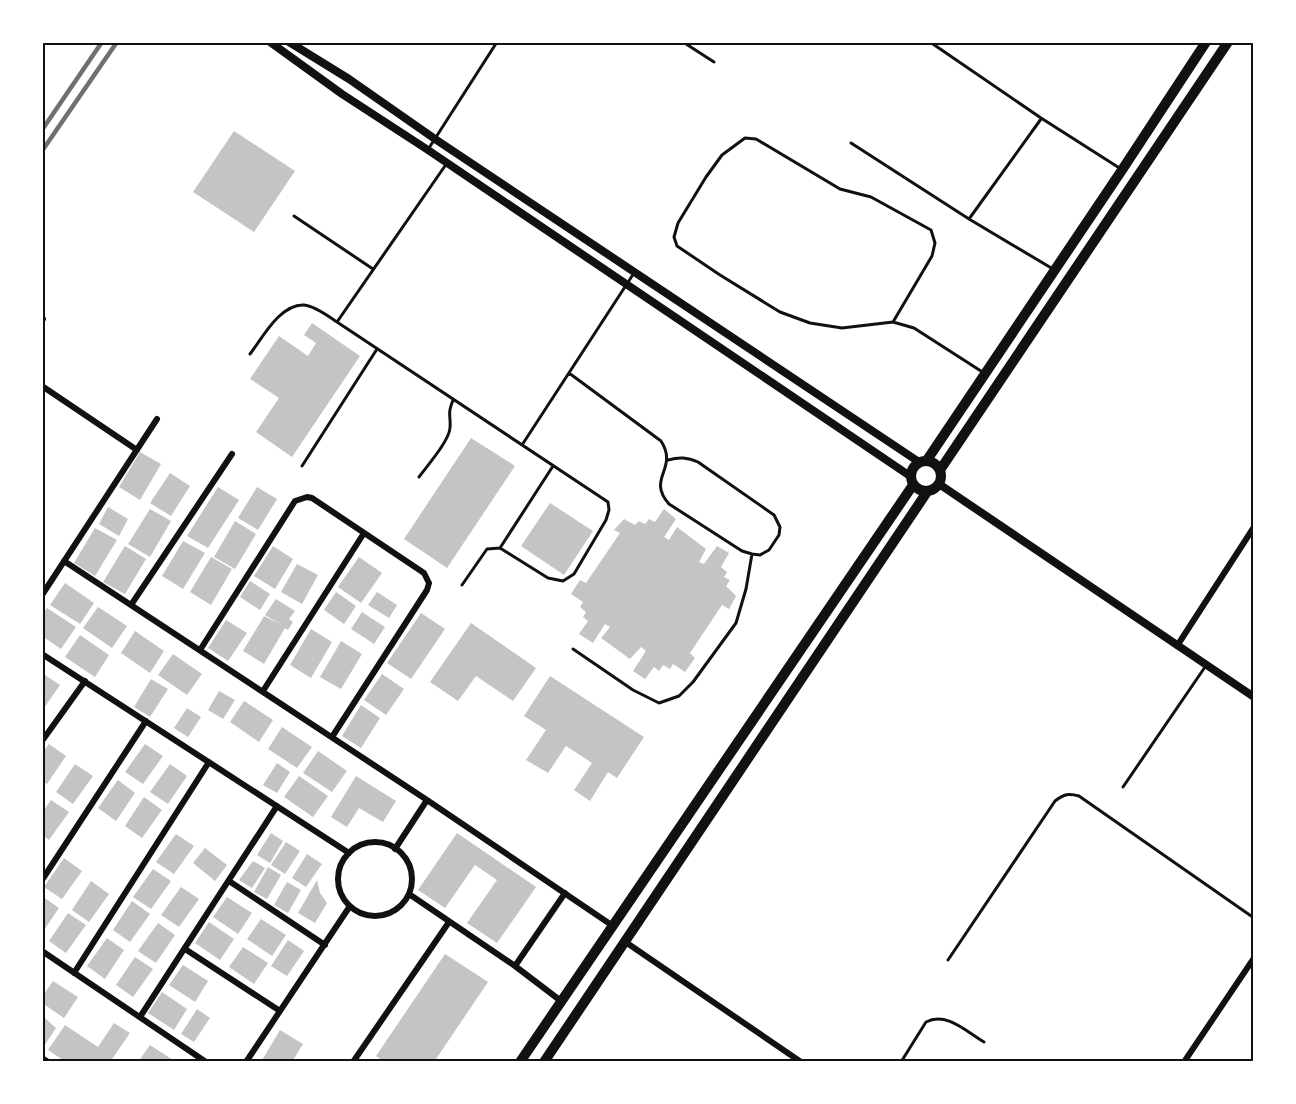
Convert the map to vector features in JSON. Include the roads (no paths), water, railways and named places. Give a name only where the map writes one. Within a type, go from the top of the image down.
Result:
[{"type":"main road","points":[[520,1062],[614,926],[912,481],[913,468],[923,461],[985,374],[1206,42]]},
{"type":"main road","points":[[940,470],[1227,42]]},
{"type":"main road","points":[[544,1062],[927,492],[939,484],[940,470],[936,464],[923,461]]},
{"type":"main road","points":[[912,481],[922,491],[927,492]]},
{"type":"street","points":[[270,42],[342,94],[447,162],[912,481]]},
{"type":"street","points":[[289,42],[349,79],[634,272],[923,461]]},
{"type":"street","points":[[42,386],[137,450]]},
{"type":"street","points":[[42,595],[158,419]]},
{"type":"street","points":[[131,605],[232,454]]},
{"type":"street","points":[[939,484],[1254,697]]},
{"type":"street","points":[[200,650],[296,501],[307,497],[312,498],[424,573],[429,583],[427,590],[332,736]]},
{"type":"street","points":[[1177,645],[1254,527]]},
{"type":"street","points":[[263,692],[364,533]]},
{"type":"street","points":[[64,561],[332,736],[614,926]]},
{"type":"street","points":[[42,654],[349,853]]},
{"type":"street","points":[[42,741],[85,681]]},
{"type":"street","points":[[42,880],[146,721]]},
{"type":"street","points":[[74,973],[208,762]]},
{"type":"street","points":[[395,849],[427,800]]},
{"type":"street","points":[[140,1017],[278,806]]},
{"type":"street","points":[[379,843],[390,845],[407,860],[412,883],[409,894],[402,904],[393,911],[371,916],[360,913],[350,906],[342,897],[338,886],[338,874],[342,862],[349,853],[358,846],[379,843]]},
{"type":"street","points":[[229,881],[324,945]]},
{"type":"street","points":[[515,966],[565,893]]},
{"type":"street","points":[[409,894],[561,1000]]},
{"type":"street","points":[[246,1062],[350,906]]},
{"type":"street","points":[[353,1062],[449,922]]},
{"type":"street","points":[[624,941],[801,1062]]},
{"type":"street","points":[[185,949],[280,1011]]},
{"type":"street","points":[[42,951],[206,1062]]},
{"type":"street","points":[[1184,1062],[1254,958]]},
{"type":"street","points":[[42,1058],[48,1062]]},
{"type":"lane","points":[[428,150],[497,42]]},
{"type":"lane","points":[[683,42],[714,62]]},
{"type":"lane","points":[[930,42],[1122,170]]},
{"type":"lane","points":[[969,219],[1041,118]]},
{"type":"lane","points":[[893,322],[932,256],[935,243],[931,230],[871,197],[840,189],[756,139],[745,138],[722,155],[678,223],[674,237],[677,246],[780,312],[810,323],[842,328],[893,322],[914,328],[985,374]]},
{"type":"lane","points":[[851,143],[969,219],[1055,270]]},
{"type":"lane","points":[[337,322],[447,162]]},
{"type":"lane","points":[[294,216],[373,269]]},
{"type":"lane","points":[[522,445],[634,272]]},
{"type":"lane","points":[[250,354],[277,318],[293,306],[306,305],[337,322],[608,502],[609,510],[606,520],[574,574],[563,581],[548,578],[500,548],[487,549],[462,585]]},
{"type":"lane","points":[[302,466],[377,349]]},
{"type":"lane","points":[[569,373],[653,435],[665,449],[668,460],[660,478],[662,496],[669,504],[733,545],[752,554],[760,555],[769,550],[779,535],[780,527],[774,515],[698,462],[679,457],[668,460]]},
{"type":"lane","points":[[419,477],[447,437],[450,429],[448,412],[453,399]]},
{"type":"lane","points":[[500,548],[553,466]]},
{"type":"lane","points":[[573,649],[633,690],[659,703],[679,696],[693,682],[736,623],[746,589],[752,554]]},
{"type":"lane","points":[[1123,787],[1206,665]]},
{"type":"lane","points":[[948,960],[1055,801],[1063,795],[1079,796],[1254,918]]},
{"type":"lane","points":[[901,1062],[926,1022],[933,1018],[941,1017],[984,1042]]},
{"type":"railway","points":[[42,130],[102,42]]},
{"type":"railway","points":[[42,151],[117,42]]}]
